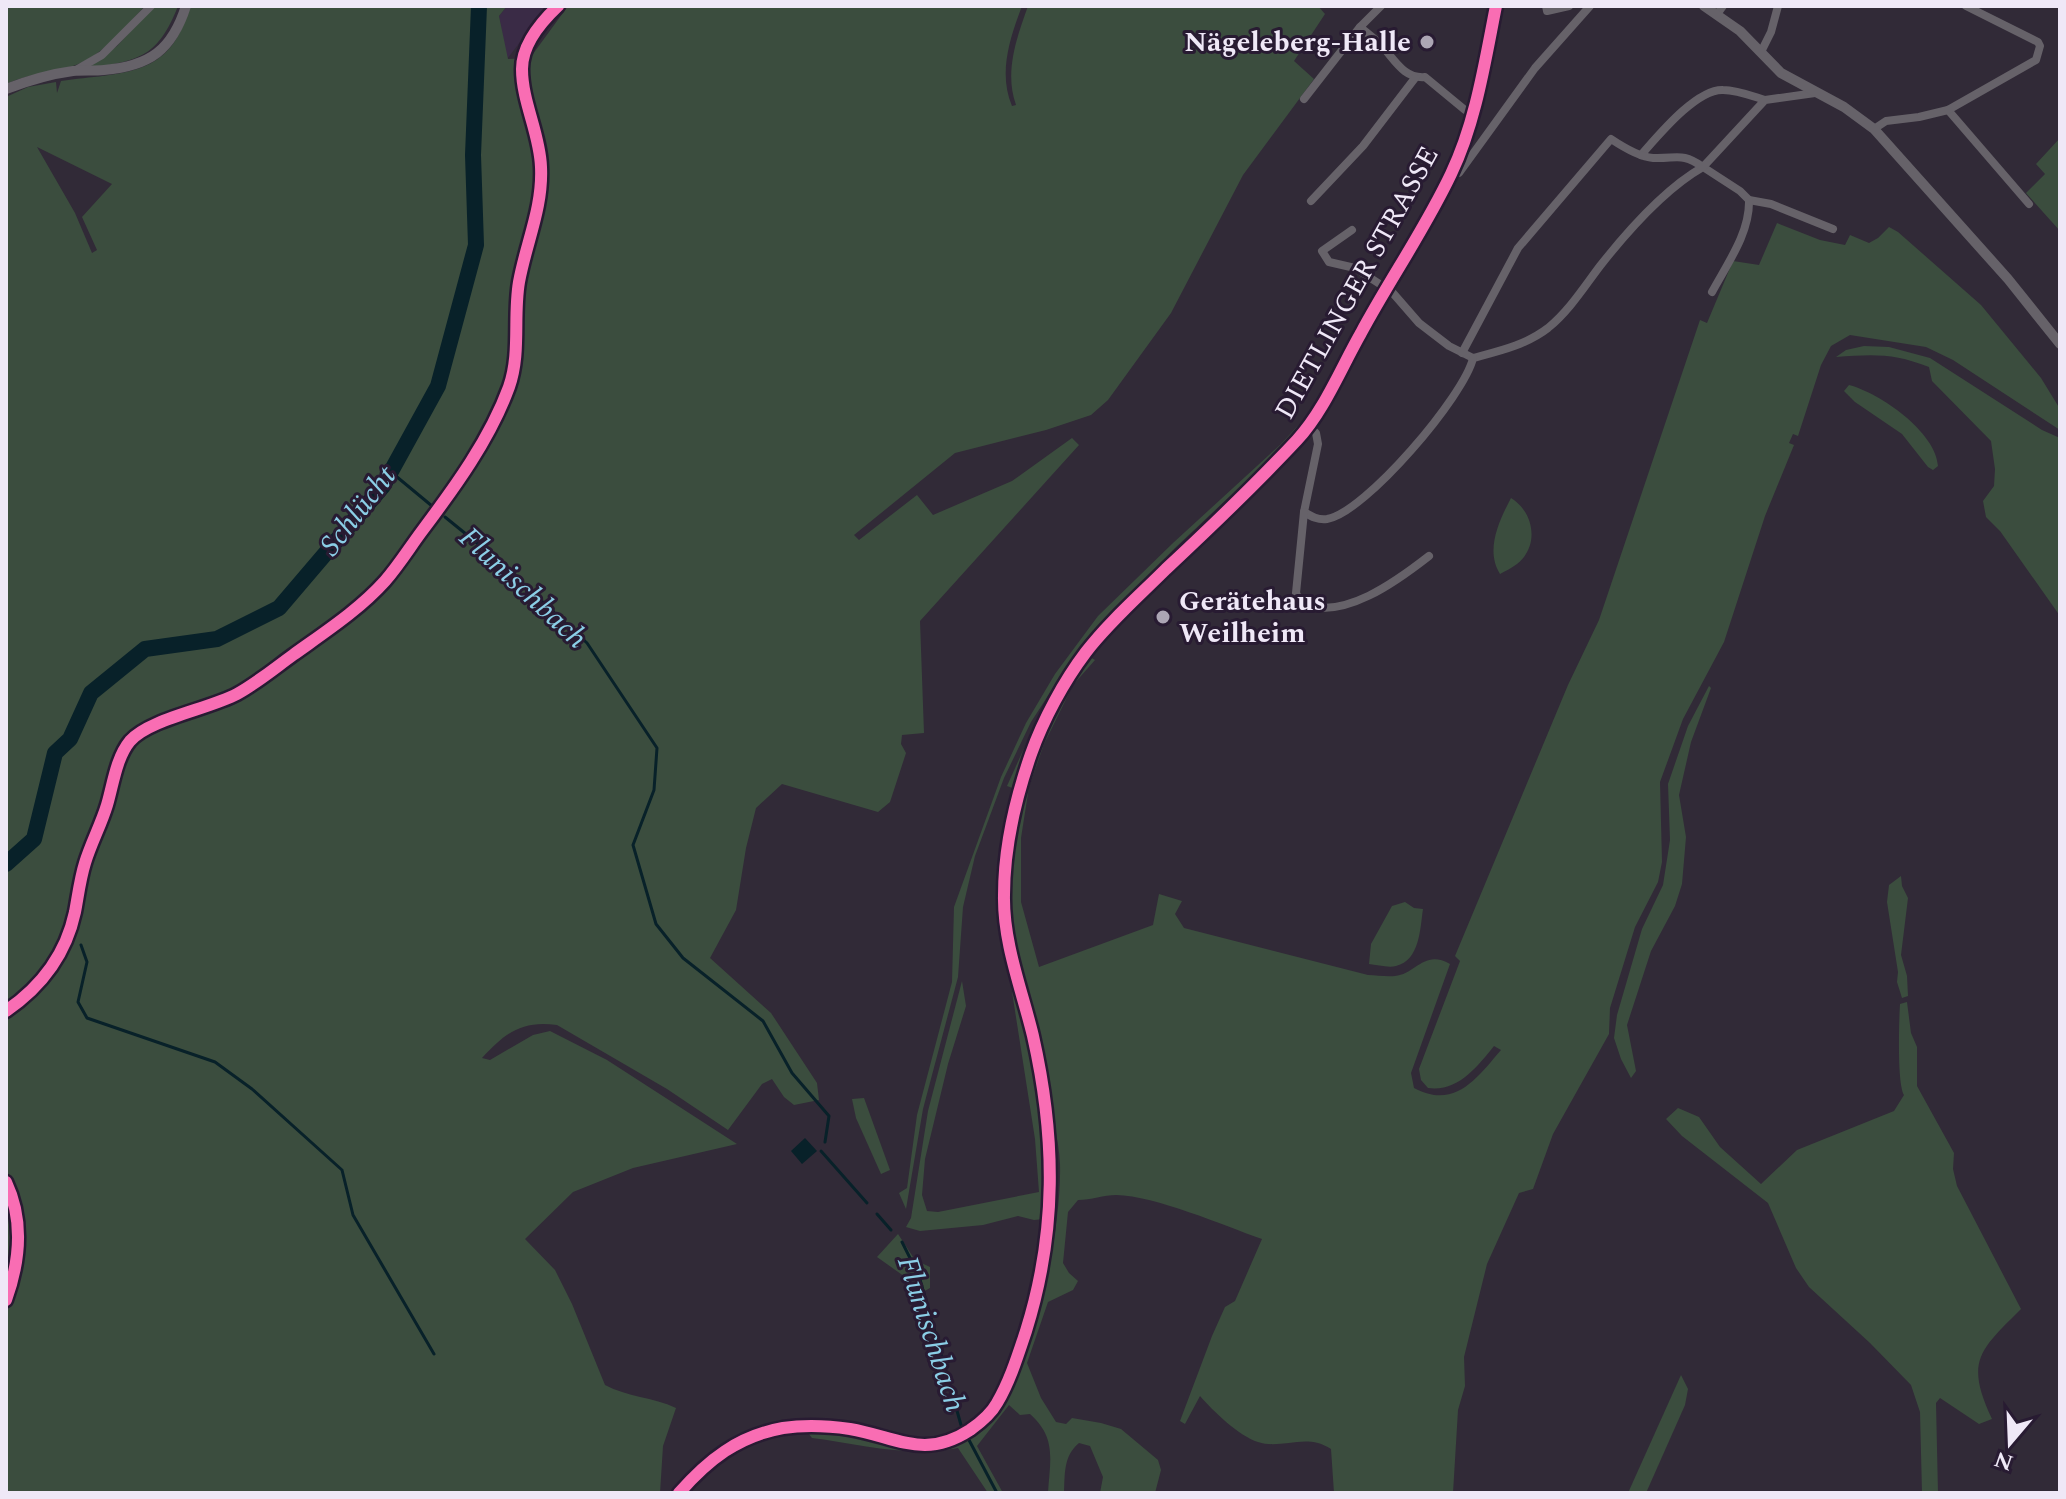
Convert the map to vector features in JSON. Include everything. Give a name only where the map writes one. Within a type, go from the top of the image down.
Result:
[{"type":"main road","points":[[6,1011],[32,992],[51,969],[66,942],[75,915],[85,862],[103,821],[120,758],[129,743],[142,730],[237,694],[364,602],[386,580],[454,488],[480,444],[509,387],[514,367],[520,279],[539,206],[541,166],[522,68],[528,44],[558,6]]},
{"type":"main road","points":[[6,1182],[17,1218],[19,1243],[17,1264],[6,1300]]},
{"type":"street","points":[[75,71],[102,55],[151,6]]},
{"type":"street","points":[[6,89],[42,77],[135,65],[156,57],[174,34],[186,6]]},
{"type":"street","points":[[1304,99],[1360,27],[1381,6]]},
{"type":"street","name":"DIETLINGER STRASSE","points":[[679,1493],[702,1467],[723,1450],[755,1435],[807,1426],[847,1429],[925,1446],[945,1443],[976,1426],[998,1402],[1016,1362],[1037,1294],[1048,1232],[1052,1157],[1034,1041],[1008,936],[1003,899],[1006,843],[1032,749],[1064,687],[1087,651],[1121,612],[1254,485],[1309,426],[1453,170],[1472,112],[1496,6]]},
{"type":"street","points":[[1546,6],[1547,11],[1569,6]]},
{"type":"street","points":[[1704,6],[1720,10],[1781,73],[1856,115],[1874,129],[2008,279],[2060,344]]},
{"type":"street","points":[[1761,52],[1771,32],[1778,6]]},
{"type":"street","points":[[1874,129],[1886,121],[1948,110],[2036,60],[2038,42],[1966,6]]},
{"type":"street","points":[[1453,170],[1459,173],[1535,68],[1586,7]]},
{"type":"street","points":[[1360,27],[1383,47],[1396,65],[1415,78],[1425,77],[1465,110],[1472,112]]},
{"type":"street","points":[[1311,201],[1363,146],[1415,78]]},
{"type":"street","points":[[1641,155],[1675,118],[1715,91],[1724,90],[1765,100],[1815,93]]},
{"type":"street","points":[[1352,230],[1322,251],[1329,262],[1355,268],[1392,292],[1419,323],[1462,353],[1473,358],[1504,350],[1533,338],[1561,315],[1605,259],[1687,177],[1703,167],[1765,100]]},
{"type":"street","points":[[1948,110],[2029,204]]},
{"type":"street","points":[[1462,353],[1518,248],[1611,139],[1651,158],[1688,157],[1749,200],[1771,204],[1833,229]]},
{"type":"street","points":[[1712,292],[1744,231],[1749,200]]},
{"type":"street","points":[[1304,512],[1316,519],[1326,519],[1336,517],[1360,502],[1425,433],[1471,369],[1473,358]]},
{"type":"street","points":[[1309,426],[1316,433],[1318,444],[1304,512],[1296,593],[1301,604],[1314,609],[1350,603],[1406,574],[1429,556]]},
{"type":"shaded area","points":[[507,6],[548,6],[507,59],[499,16]]},
{"type":"green space","points":[[6,6],[145,6],[109,43],[85,61],[6,84]]},
{"type":"green space","points":[[154,6],[178,6],[163,36],[154,46],[134,59],[88,68],[117,46]]},
{"type":"green space","points":[[189,6],[507,6],[499,16],[508,59],[530,58],[568,6],[1022,6],[1007,56],[1006,81],[1012,106],[1016,105],[1011,80],[1013,55],[1028,6],[1318,6],[1325,14],[1294,61],[1314,79],[1243,175],[1171,313],[1108,400],[1091,415],[955,453],[854,535],[859,540],[917,495],[933,515],[1012,481],[1072,438],[1079,445],[920,621],[924,733],[902,735],[901,744],[906,753],[890,802],[878,812],[782,784],[756,808],[736,910],[710,958],[771,1013],[817,1083],[819,1100],[794,1105],[784,1097],[772,1079],[762,1084],[728,1130],[667,1089],[557,1025],[534,1025],[515,1030],[482,1058],[490,1060],[533,1035],[550,1031],[607,1060],[737,1144],[633,1168],[573,1192],[525,1239],[555,1270],[605,1385],[676,1408],[663,1446],[660,1493],[6,1493],[6,97],[28,87],[56,82],[57,93],[61,81],[142,68],[170,47],[181,30]],"holes":[[[37,147],[112,184],[82,217],[97,250],[92,253],[75,213]]]},
{"type":"green space","points":[[2060,138],[2060,231],[2026,193],[2045,174],[2036,164]]},
{"type":"green space","points":[[1777,223],[1820,240],[1845,245],[1850,235],[1869,243],[1889,227],[1898,232],[1981,305],[2041,378],[2060,409],[2060,430],[1953,360],[1926,347],[1850,335],[1831,346],[1821,365],[1798,436],[1793,434],[1789,443],[1794,445],[1765,516],[1724,642],[1683,719],[1660,782],[1662,862],[1658,882],[1635,927],[1610,1008],[1609,1034],[1553,1134],[1533,1189],[1519,1193],[1487,1264],[1464,1357],[1465,1386],[1458,1410],[1453,1493],[1334,1493],[1331,1449],[1322,1444],[1303,1441],[1258,1442],[1235,1429],[1200,1396],[1185,1424],[1180,1421],[1225,1307],[1235,1301],[1262,1239],[1150,1200],[1116,1195],[1078,1200],[1068,1212],[1063,1263],[1078,1281],[1073,1290],[1048,1302],[1027,1363],[1041,1398],[1056,1422],[1066,1424],[1072,1418],[1121,1429],[1158,1460],[1161,1470],[1155,1493],[1100,1493],[1103,1477],[1090,1446],[1079,1443],[1067,1460],[1064,1493],[1048,1493],[1048,1441],[1039,1423],[1030,1414],[1020,1415],[1009,1405],[977,1446],[1003,1493],[988,1493],[958,1448],[903,1451],[812,1438],[805,1429],[842,1432],[922,1449],[954,1445],[972,1436],[993,1418],[1008,1395],[1033,1333],[1056,1224],[1060,1164],[1042,1060],[1011,929],[1007,878],[1013,833],[1034,762],[1067,687],[1077,670],[1090,657],[1095,660],[1073,685],[1044,744],[1029,787],[1021,838],[1021,902],[1039,967],[1153,925],[1159,894],[1182,901],[1175,914],[1184,928],[1368,975],[1402,974],[1433,959],[1450,964],[1411,1073],[1414,1088],[1429,1094],[1453,1093],[1474,1080],[1501,1050],[1494,1046],[1466,1076],[1449,1086],[1428,1088],[1421,1080],[1419,1069],[1460,961],[1455,956],[1568,685],[1599,620],[1700,320],[1707,323],[1733,261],[1759,265]]},
{"type":"green space","points":[[1864,346],[1889,347],[1930,358],[2042,430],[2060,438],[2060,616],[2000,531],[1986,517],[1983,501],[1994,486],[1991,441],[1932,381],[1929,367],[1883,356],[1836,357],[1846,350]]},
{"type":"green space","points":[[1849,385],[1876,396],[1904,416],[1928,440],[1938,466],[1933,470],[1928,467],[1902,434],[1855,402],[1844,391]]},
{"type":"green space","points":[[1316,401],[1318,403],[1307,421],[1282,447],[1175,548],[1116,609],[1053,688],[1031,722],[1004,778],[975,856],[963,907],[958,977],[923,1109],[906,1209],[899,1193],[907,1188],[917,1115],[952,982],[954,907],[1001,777],[1026,723],[1055,674],[1098,616],[1281,444]]},
{"type":"green space","points":[[1511,498],[1529,520],[1531,539],[1524,557],[1500,574],[1494,555],[1495,536]]},
{"type":"green space","points":[[1709,686],[1711,688],[1691,742],[1679,795],[1686,837],[1682,884],[1675,906],[1651,951],[1627,1025],[1636,1071],[1631,1078],[1614,1038],[1617,1015],[1642,929],[1663,885],[1670,840],[1668,784],[1688,726]]},
{"type":"green space","points":[[1054,694],[1015,789],[1007,786],[1035,724]]},
{"type":"green space","points":[[1901,876],[1908,898],[1901,955],[1908,996],[1902,998],[1897,982],[1887,902],[1889,885]]},
{"type":"green space","points":[[1405,902],[1423,909],[1414,951],[1404,963],[1396,966],[1369,964],[1371,944],[1392,906]]},
{"type":"green space","points":[[1003,934],[1027,1037],[1049,1159],[1044,1219],[1018,1216],[983,1225],[920,1231],[906,1227],[911,1218],[928,1111],[962,981],[966,1006],[925,1159],[922,1195],[927,1211],[938,1212],[1039,1192],[1035,1139]]},
{"type":"green space","points":[[1907,1002],[1911,1033],[1917,1047],[1917,1086],[1954,1153],[1953,1169],[1957,1186],[2021,1309],[1986,1347],[1981,1358],[1979,1383],[1992,1419],[1979,1424],[1940,1398],[1936,1403],[1938,1493],[1922,1493],[1920,1412],[1911,1385],[1809,1287],[1796,1268],[1768,1203],[1682,1136],[1666,1119],[1678,1108],[1699,1117],[1720,1147],[1761,1184],[1797,1150],[1894,1111],[1904,1095],[1899,1065],[1899,1024],[1900,1004]]},
{"type":"green space","points":[[864,1098],[890,1170],[881,1174],[856,1118],[852,1099]]},
{"type":"green space","points":[[898,1234],[915,1260],[930,1267],[930,1288],[921,1293],[908,1279],[877,1257]]},
{"type":"green space","points":[[1681,1375],[1688,1389],[1685,1405],[1646,1493],[1628,1493]]},
{"type":"water","points":[[805,1138],[817,1151],[802,1164],[791,1151]]},
{"type":"waterway","name":"Schlücht","points":[[6,864],[34,839],[55,753],[70,739],[91,693],[145,649],[217,639],[279,608],[383,486],[438,386],[476,245],[473,155],[479,6]]},
{"type":"waterway","name":"Flunischbach","points":[[391,472],[432,506]]},
{"type":"waterway","name":"Flunischbach","points":[[445,517],[493,556],[587,643],[657,748],[654,790],[633,845],[656,924],[683,958],[763,1021],[792,1073],[829,1116],[825,1142]]},
{"type":"waterway","points":[[81,945],[87,962],[78,1002],[87,1018],[215,1062],[252,1089],[342,1170],[353,1215],[434,1354]]},
{"type":"waterway","name":"Flunischbach","points":[[821,1151],[867,1203]]},
{"type":"waterway","name":"Flunischbach","points":[[877,1214],[891,1230]]},
{"type":"waterway","name":"Flunischbach","points":[[902,1242],[919,1276],[961,1425]]},
{"type":"waterway","name":"Flunischbach","points":[[969,1440],[997,1493]]},
{"type":"cycle path","points":[[6,1011],[41,980],[65,942],[85,863],[105,812],[118,763],[130,741],[151,726],[244,690],[364,602],[400,562],[482,444],[513,374],[519,282],[541,182],[538,142],[523,81],[523,60],[534,34],[558,6]]},
{"type":"cycle path","points":[[679,1493],[725,1451],[767,1432],[799,1426],[834,1427],[910,1444],[938,1444],[954,1439],[978,1424],[992,1411],[1002,1395],[1036,1294],[1048,1221],[1050,1185],[1041,1074],[1010,949],[1005,913],[1008,841],[1031,754],[1062,688],[1095,641],[1265,473],[1316,416],[1430,214],[1460,154],[1484,70],[1496,6]]},
{"type":"cycle path","points":[[6,1182],[18,1226],[17,1256],[6,1300]]},
{"type":"place","name":"Nägeleberg-Halle","points":[[1427,42]]},
{"type":"place","name":"Gerätehaus Weilheim","points":[[1163,617]]}]
